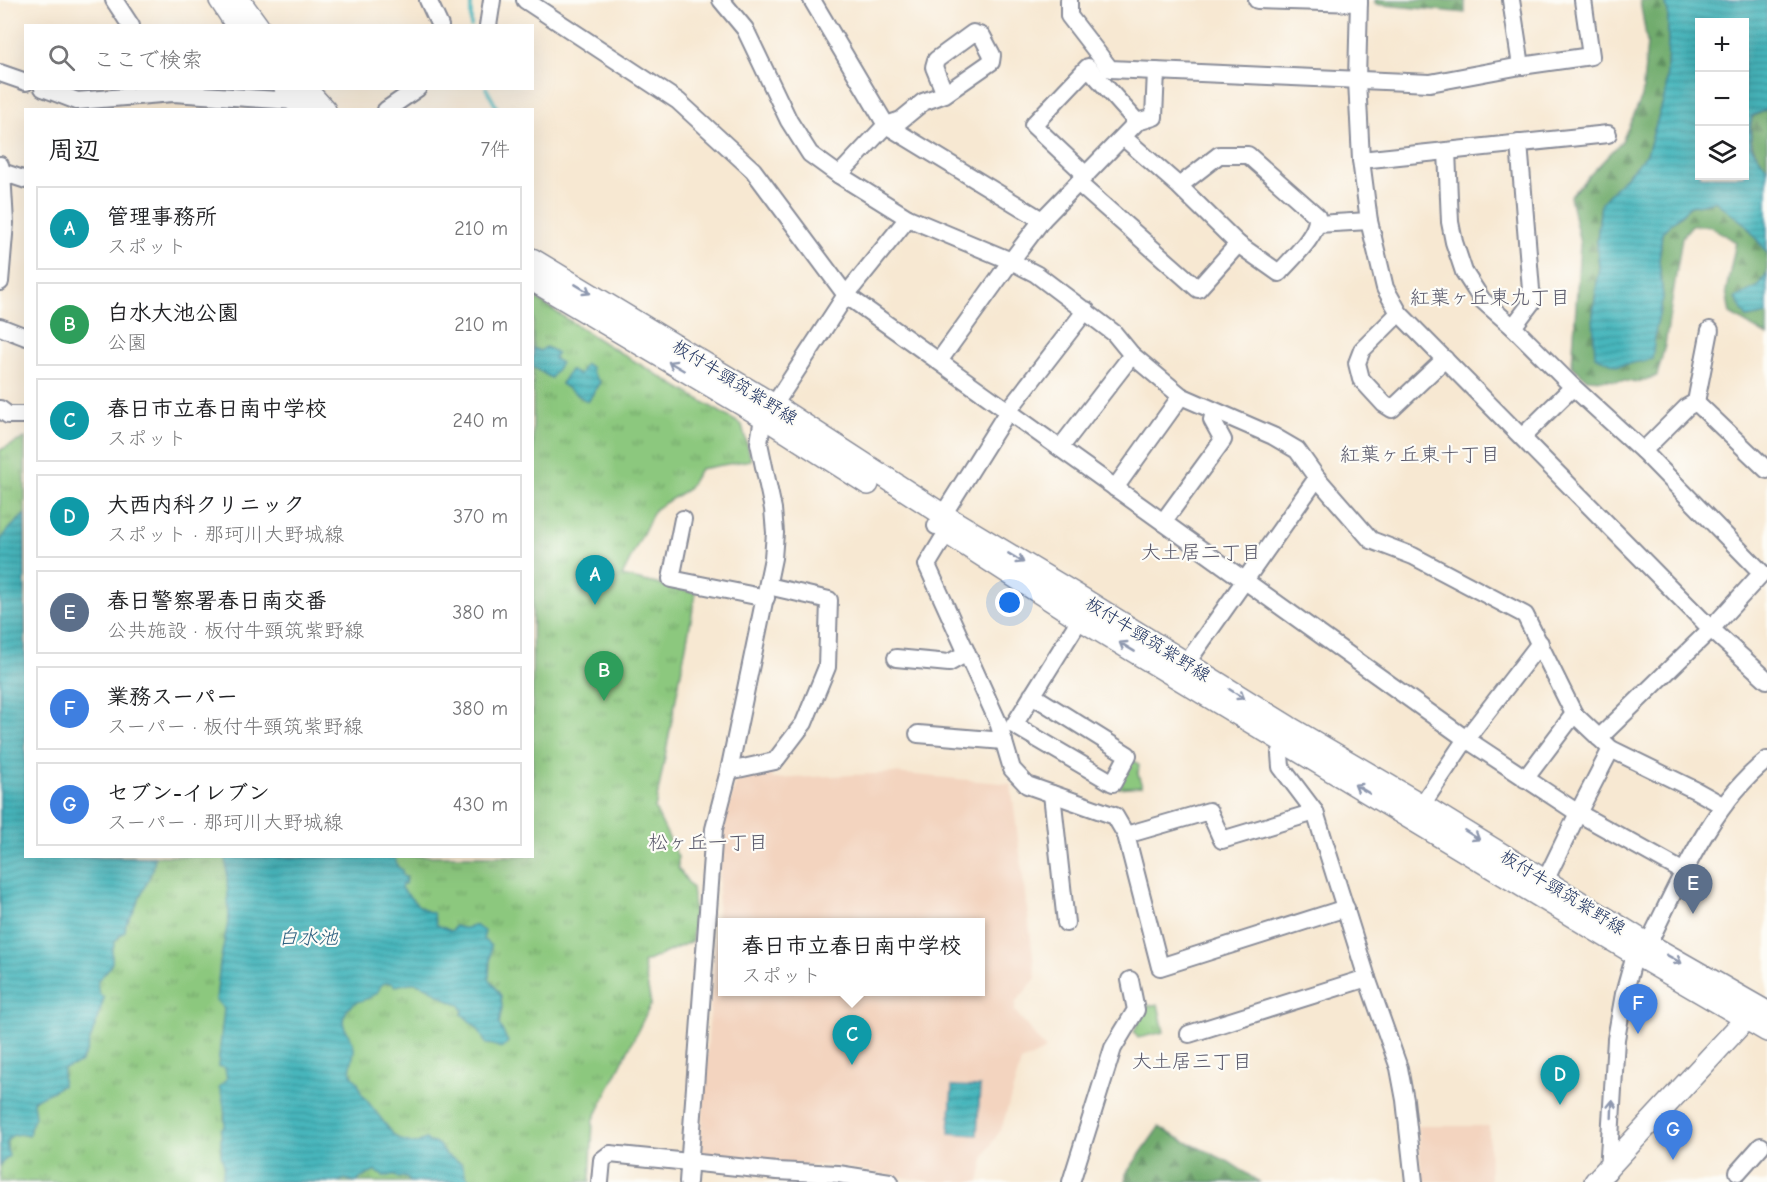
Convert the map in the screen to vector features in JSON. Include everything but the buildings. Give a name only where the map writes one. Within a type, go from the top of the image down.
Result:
[{"type":"main road","points":[[220,0],[236,24]]},
{"type":"main road","points":[[239,0],[257,24]]},
{"type":"main road","points":[[296,97],[321,108]]},
{"type":"main road","name":"板付牛頸筑紫野線","points":[[534,260],[941,524],[1080,619],[1289,727],[1417,812],[1642,949],[1759,1008],[1767,1031]]},
{"type":"main road","name":"板付牛頸筑紫野線","points":[[534,281],[768,411]]},
{"type":"main road","name":"板付牛頸筑紫野線","points":[[941,524],[1182,670],[1286,743],[1545,881],[1642,949]]},
{"type":"main road","points":[[1606,1178],[1759,1008]]},
{"type":"street","points":[[114,0],[130,24]]},
{"type":"street","points":[[428,0],[439,24]]},
{"type":"street","points":[[488,24],[492,0]]},
{"type":"street","points":[[525,0],[678,100],[753,170],[846,295],[1466,739],[1578,813],[1684,872]]},
{"type":"street","points":[[721,0],[745,29],[789,121],[810,154],[908,218],[1011,261],[1036,274],[1114,333],[1132,355],[1181,396],[1273,436],[1297,450],[1317,478],[1371,540],[1413,556],[1525,615],[1574,714],[1605,744],[1722,806]]},
{"type":"street","points":[[812,0],[886,125],[1042,220]]},
{"type":"street","points":[[1069,0],[1069,16],[1110,69],[1430,83],[1591,56],[1583,0]]},
{"type":"street","points":[[1257,0],[1359,2],[1357,80],[1361,160],[1369,221],[1385,288],[1399,313],[1711,629],[1767,680]]},
{"type":"street","points":[[1511,0],[1521,66]]},
{"type":"street","points":[[1137,122],[1088,67],[1033,125],[1082,179],[1198,289],[1238,244]]},
{"type":"street","points":[[939,361],[1042,220],[1137,122],[1154,117],[1156,71]]},
{"type":"street","points":[[0,73],[24,81]]},
{"type":"street","points":[[50,90],[77,100],[172,91],[296,97]]},
{"type":"street","points":[[389,108],[415,90]]},
{"type":"street","points":[[172,91],[179,108]]},
{"type":"street","points":[[839,175],[886,125],[901,120],[923,102],[945,94]]},
{"type":"street","points":[[1361,160],[1608,134]]},
{"type":"street","points":[[1123,137],[1179,186],[1238,244],[1279,273],[1312,235],[1317,224],[1317,216],[1248,155],[1219,155],[1179,186]]},
{"type":"street","points":[[1514,327],[1532,302],[1519,143]]},
{"type":"street","points":[[1447,151],[1450,222],[1454,242],[1464,272],[1482,300],[1514,327],[1573,387],[1643,451],[1762,573],[1605,744],[1578,813],[1545,881]]},
{"type":"street","points":[[0,282],[5,223],[1,168],[24,179]]},
{"type":"street","points":[[688,1182],[714,829],[729,771],[767,592],[775,533],[773,509],[759,442],[768,411],[846,295],[908,218]]},
{"type":"street","points":[[1317,224],[1369,221]]},
{"type":"street","points":[[1086,310],[1008,411],[941,524],[927,565],[998,722],[1012,769],[1027,785],[1115,816],[1126,835],[1160,967],[1346,908]]},
{"type":"street","points":[[1399,313],[1362,350],[1357,363],[1361,379],[1384,404],[1392,409],[1445,359]]},
{"type":"street","points":[[0,327],[24,336]]},
{"type":"street","points":[[1643,451],[1687,407],[1696,402],[1710,330]]},
{"type":"street","points":[[1060,448],[1132,355]]},
{"type":"street","points":[[1522,437],[1573,387]]},
{"type":"street","points":[[1115,488],[1181,396]]},
{"type":"street","points":[[1696,402],[1767,470]]},
{"type":"street","points":[[0,409],[8,415],[24,415]]},
{"type":"street","points":[[1163,522],[1223,440],[1212,420],[1214,411]]},
{"type":"street","points":[[1182,670],[1317,478]]},
{"type":"street","points":[[683,519],[671,579],[829,600],[827,667],[804,723],[775,761],[729,771]]},
{"type":"street","points":[[1032,695],[1128,755],[1113,783],[1014,725],[1032,695],[1080,619]]},
{"type":"street","points":[[1417,812],[1466,739],[1540,643]]},
{"type":"street","points":[[896,658],[917,654],[949,663],[967,653]]},
{"type":"street","points":[[1525,779],[1574,714]]},
{"type":"street","points":[[918,734],[1004,741]]},
{"type":"street","points":[[1286,743],[1280,754],[1281,767],[1315,812],[1367,978],[1399,1068],[1414,1182]]},
{"type":"street","points":[[1606,1178],[1616,1039],[1624,994],[1642,949],[1722,806],[1748,776],[1766,761]]},
{"type":"street","points":[[1766,761],[1767,780]]},
{"type":"street","points":[[1052,794],[1067,924]]},
{"type":"street","points":[[1126,835],[1209,811],[1222,840],[1315,812]]},
{"type":"street","points":[[1189,1034],[1367,978]]},
{"type":"street","points":[[1071,1182],[1113,1048],[1136,1010],[1130,980]]},
{"type":"street","points":[[1738,1179],[1761,1146]]},
{"type":"street","points":[[600,1182],[602,1160],[610,1154],[689,1161],[777,1176],[838,1174],[890,1182]]},
{"type":"shaded area","points":[[771,769],[773,779],[893,773],[1011,784],[1036,978],[1016,1002],[1015,1011],[1046,1050],[1021,1062],[1002,1127],[985,1155],[979,1182],[932,1182],[836,1166],[705,1161],[700,1150],[723,830],[738,774]]},
{"type":"shaded area","points":[[1418,1126],[1489,1126],[1490,1182],[1422,1182]]},
{"type":"green space","points":[[1375,0],[1465,0],[1465,13],[1375,4]]},
{"type":"green space","points":[[1640,0],[1665,0],[1668,13],[1666,92],[1647,154],[1601,203],[1597,241],[1599,267],[1593,315],[1656,327],[1663,298],[1659,261],[1662,232],[1691,206],[1715,201],[1745,224],[1767,253],[1767,273],[1759,286],[1747,318],[1767,314],[1767,336],[1730,314],[1726,291],[1736,242],[1711,227],[1692,225],[1682,237],[1665,345],[1657,376],[1638,382],[1587,379],[1572,366],[1580,244],[1570,196],[1622,141],[1642,97],[1647,43]]},
{"type":"green space","points":[[1767,109],[1767,168],[1752,145],[1751,133],[1752,117]]},
{"type":"green space","points":[[534,298],[604,343],[742,425],[751,460],[700,469],[688,489],[655,509],[622,576],[696,593],[655,809],[678,857],[678,868],[692,888],[694,907],[692,941],[643,963],[651,1004],[593,1121],[590,1182],[0,1182],[0,450],[24,438],[24,858],[534,858]]},
{"type":"green space","points":[[1128,755],[1139,765],[1138,774],[1142,786],[1118,788]]},
{"type":"green space","points":[[1158,1004],[1164,1032],[1138,1038],[1134,1032],[1147,1006]]},
{"type":"green space","points":[[1159,1127],[1229,1162],[1259,1182],[1126,1182],[1126,1174]]},
{"type":"water","points":[[1665,0],[1767,0],[1767,109],[1752,116],[1750,127],[1751,146],[1767,168],[1767,253],[1745,224],[1715,201],[1690,206],[1662,232],[1659,261],[1663,298],[1652,359],[1618,366],[1595,356],[1593,315],[1599,267],[1597,241],[1601,203],[1647,154],[1666,92],[1668,13]]},
{"type":"water","points":[[1767,273],[1767,314],[1747,318],[1735,298],[1759,286]]},
{"type":"water","points":[[546,347],[557,353],[554,359],[561,363],[551,378],[534,368],[534,348],[540,351]]},
{"type":"water","points":[[585,364],[591,367],[593,374],[600,382],[588,402],[561,384],[570,370],[579,375]]},
{"type":"water","points":[[24,515],[24,858],[155,858],[153,868],[126,924],[125,931],[115,941],[112,963],[98,980],[98,990],[104,998],[86,1053],[80,1063],[63,1069],[62,1086],[33,1101],[35,1117],[29,1136],[18,1134],[10,1137],[7,1145],[9,1156],[0,1165],[0,541]]},
{"type":"water","name":"白水池","points":[[226,858],[395,858],[397,866],[406,877],[405,884],[402,884],[401,888],[419,906],[433,913],[437,925],[451,931],[455,926],[465,928],[475,925],[485,932],[483,939],[491,946],[489,978],[501,996],[502,1008],[499,1024],[508,1042],[503,1048],[486,1044],[478,1029],[462,1014],[460,1005],[415,983],[395,986],[392,983],[384,983],[377,993],[349,1008],[343,1022],[354,1047],[351,1074],[358,1082],[361,1093],[393,1134],[401,1140],[415,1144],[426,1139],[438,1144],[446,1155],[461,1163],[471,1182],[410,1182],[407,1178],[383,1176],[376,1171],[357,1182],[345,1179],[336,1182],[222,1182],[224,1165],[221,1155],[221,1129],[225,1126],[225,1121],[219,1087],[227,1079],[225,1068],[218,1066],[224,1009],[216,1000],[229,917]]},
{"type":"water","points":[[952,1086],[980,1087],[977,1135],[949,1133]]},
{"type":"waterway","points":[[471,0],[471,24]]},
{"type":"waterway","points":[[487,90],[497,108]]},
{"type":"place","name":"管理事務所","points":[[595,605]]},
{"type":"place","name":"白水大池公園","points":[[604,701]]},
{"type":"place","name":"春日警察署春日南交番","points":[[1693,914]]},
{"type":"place","name":"業務スーパー","points":[[1638,1034]]},
{"type":"place","name":"春日市立春日南中学校","points":[[852,1065]]},
{"type":"place","name":"大西内科クリニック","points":[[1560,1105]]},
{"type":"place","name":"セブン-イレブン","points":[[1673,1160]]},
{"type":"district","name":"紅葉ヶ丘東九丁目","points":[[1490,297]]},
{"type":"district","name":"紅葉ヶ丘東十丁目","points":[[1420,454]]},
{"type":"district","name":"大土居二丁目","points":[[1201,552]]},
{"type":"district","name":"松ヶ丘一丁目","points":[[708,842]]},
{"type":"district","name":"大土居三丁目","points":[[1192,1061]]}]
